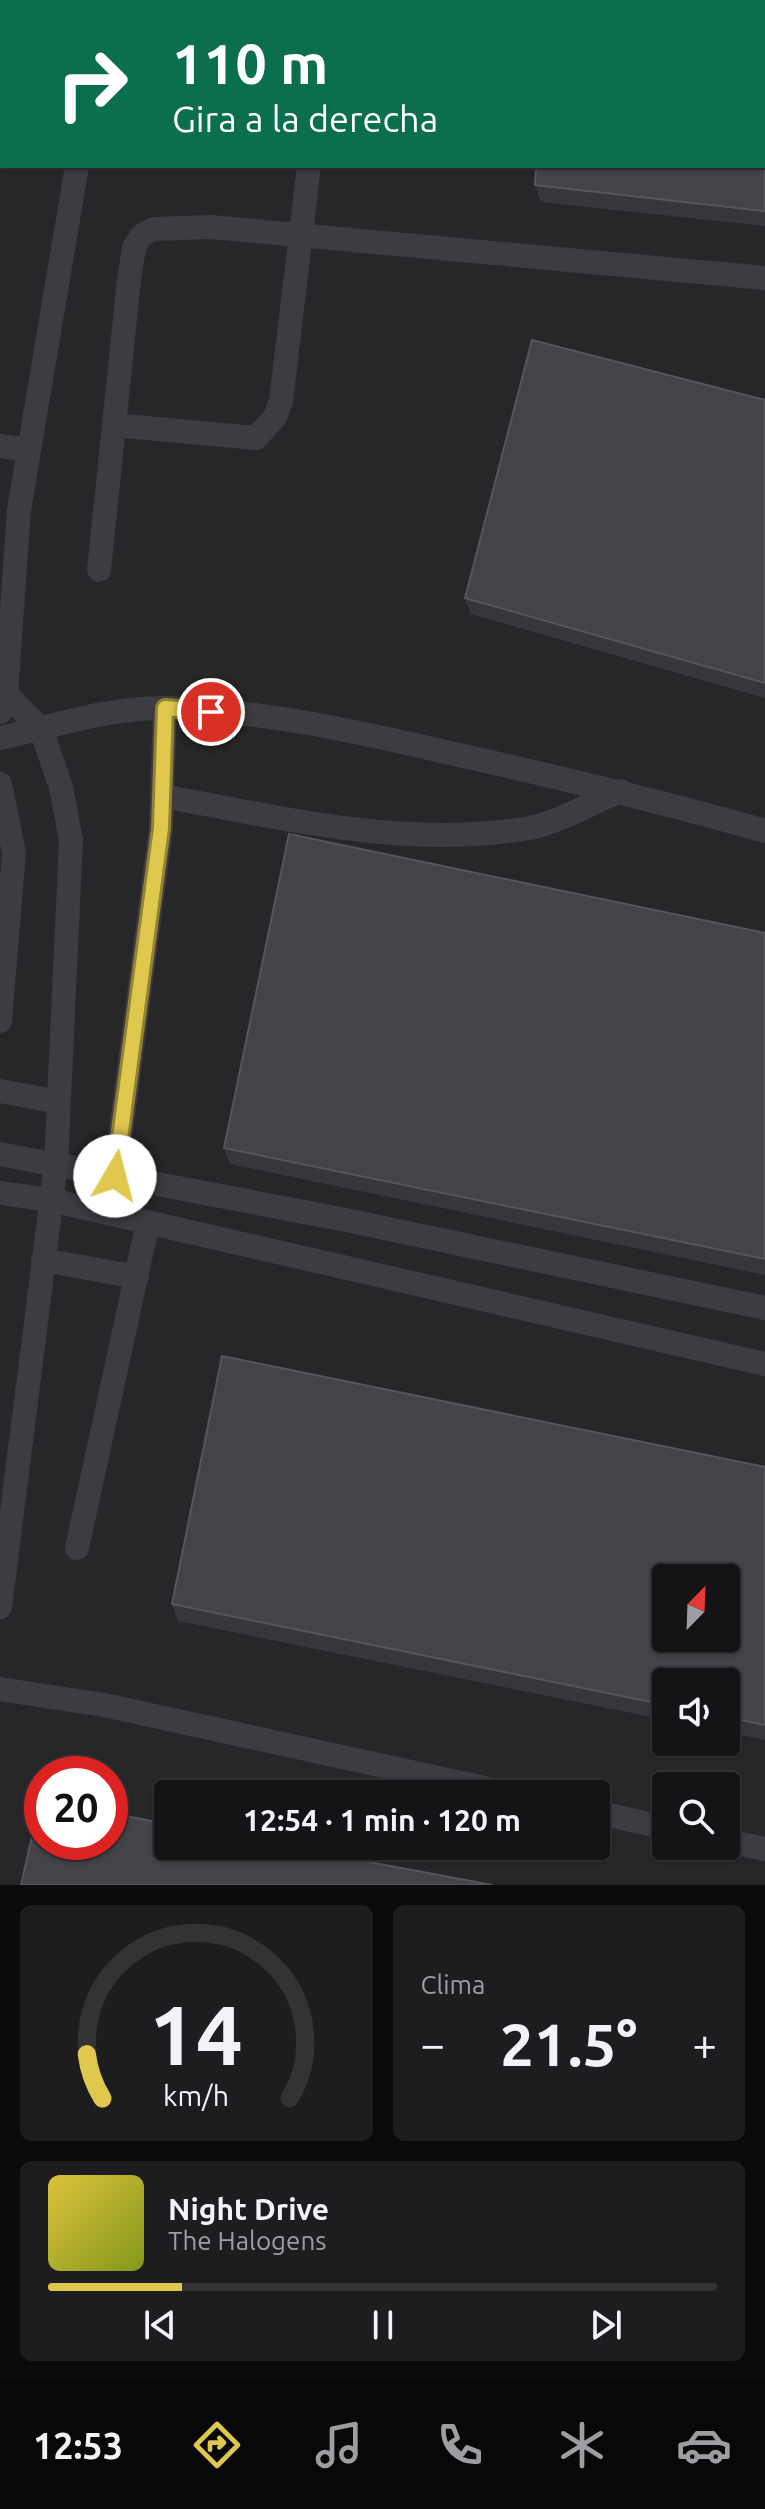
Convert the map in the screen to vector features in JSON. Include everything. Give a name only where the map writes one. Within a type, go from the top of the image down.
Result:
[{"type":"lane","points":[[0,1597],[56,1164],[71,840],[61,787],[41,729],[3,703],[9,508],[29,450],[77,168]]},
{"type":"lane","points":[[114,425],[194,429],[243,439],[256,438],[265,431],[281,401],[309,168]]},
{"type":"lane","points":[[99,570],[134,248],[141,236],[153,229],[211,227],[303,233],[765,278]]},
{"type":"lane","points":[[0,446],[29,450]]},
{"type":"lane","points":[[115,1176],[144,974],[162,796],[165,708]]},
{"type":"lane","points":[[0,738],[103,712],[165,708],[234,713],[382,737],[620,791],[765,831]]},
{"type":"lane","points":[[0,784],[14,853],[0,1021]]},
{"type":"lane","points":[[162,796],[359,833],[439,836],[532,827],[620,791]]},
{"type":"lane","points":[[0,1091],[59,1102]]},
{"type":"lane","points":[[0,1154],[331,1217],[765,1308]]},
{"type":"lane","points":[[0,1193],[51,1200],[765,1364]]},
{"type":"lane","points":[[77,1548],[148,1222]]},
{"type":"lane","points":[[43,1260],[137,1277]]},
{"type":"lane","points":[[0,1689],[104,1705],[448,1780]]},
{"type":"lane","points":[[610,1815],[652,1825]]},
{"type":"lane","points":[[740,1844],[765,1849]]},
{"type":"shaded area","points":[[0,168],[765,168],[765,1885],[0,1885]]},
{"type":"building","points":[[536,168],[765,168],[765,211],[535,185]]},
{"type":"building","points":[[532,340],[765,400],[765,683],[465,598]]},
{"type":"building","points":[[289,834],[765,933],[765,1259],[224,1148]]},
{"type":"building","points":[[222,1356],[765,1467],[765,1725],[740,1720],[740,1668],[652,1668],[652,1702],[172,1604]]},
{"type":"building","points":[[128,1816],[154,1821],[154,1860],[359,1860],[492,1885],[21,1885],[27,1860],[128,1860]]},
{"type":"route","points":[[115,1176],[161,828],[165,708],[211,712]]}]
